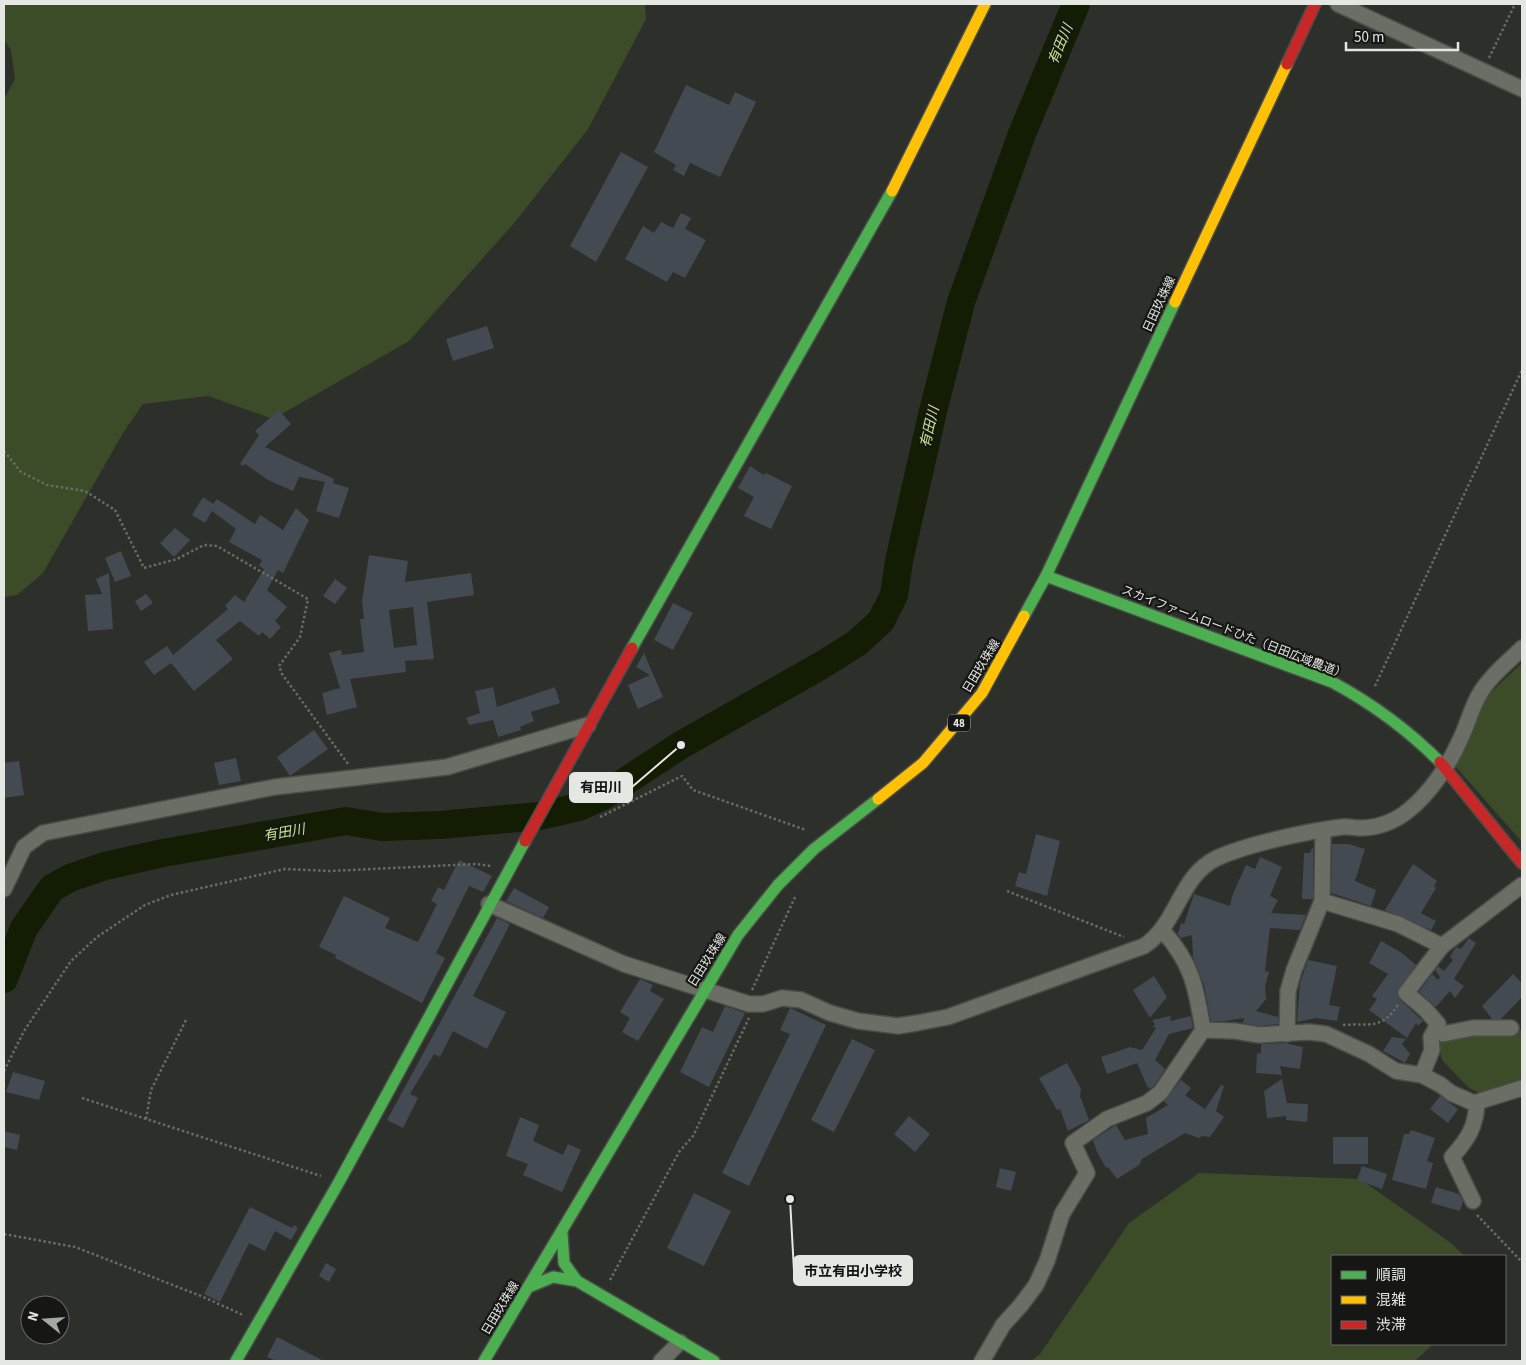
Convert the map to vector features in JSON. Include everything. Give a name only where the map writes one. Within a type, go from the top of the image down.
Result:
[{"type":"street","points":[[236,1361],[339,1182],[585,731],[883,209],[986,4]]},
{"type":"street","name":"日田玖珠線","points":[[484,1361],[562,1233],[703,991],[738,936],[778,885],[828,838],[923,763],[982,693],[1046,576],[1315,4]]},
{"type":"street","points":[[1338,4],[1522,89]]},
{"type":"street","name":"スカイファームロードひた（日田広域農道）","points":[[1046,576],[1332,682],[1368,701],[1394,719],[1445,767],[1486,821],[1522,863]]},
{"type":"street","points":[[489,904],[624,964],[703,991],[754,1004],[763,1004],[782,998],[801,1000],[830,1013],[858,1021],[898,1026],[948,1017],[1144,946],[1162,930],[1182,893],[1202,867],[1218,858],[1251,846],[1343,827],[1378,826],[1392,821],[1408,811],[1426,796],[1445,767],[1459,742],[1479,694],[1499,670],[1522,648]]},
{"type":"street","points":[[4,889],[24,847],[43,833],[275,787],[447,767],[585,731]]},
{"type":"street","points":[[1286,1034],[1288,991],[1294,970],[1322,901],[1323,831]]},
{"type":"street","points":[[1422,1075],[1432,1050],[1431,1037],[1438,1024],[1425,1008],[1406,993],[1442,946],[1522,885]]},
{"type":"street","points":[[1322,901],[1398,924],[1442,946]]},
{"type":"street","points":[[982,1361],[1003,1325],[1022,1305],[1036,1285],[1047,1262],[1062,1214],[1087,1174],[1074,1143],[1106,1119],[1147,1103],[1161,1092],[1203,1030],[1190,969],[1179,949],[1162,930]]},
{"type":"street","points":[[1435,1030],[1442,1034],[1473,1028],[1511,1028]]},
{"type":"street","points":[[1203,1030],[1235,1030],[1259,1035],[1310,1032],[1326,1034],[1369,1054],[1396,1071],[1422,1075],[1465,1100],[1477,1102],[1522,1088]]},
{"type":"street","points":[[1473,1201],[1452,1157],[1464,1144],[1476,1121],[1477,1102]]},
{"type":"street","points":[[562,1233],[564,1263],[577,1281]]},
{"type":"street","points":[[529,1287],[559,1275],[577,1281],[714,1361]]},
{"type":"street","points":[[661,1361],[680,1342]]},
{"type":"path","points":[[1483,71],[1514,4]]},
{"type":"path","points":[[1368,701],[1522,370]]},
{"type":"path","points":[[4,451],[21,472],[46,485],[85,491],[115,510],[144,568],[177,559],[204,545],[217,546],[308,599],[300,637],[279,666],[282,674],[357,777]]},
{"type":"path","points":[[600,817],[682,776],[692,790],[828,838]]},
{"type":"path","points":[[4,1071],[24,1031],[71,961],[96,937],[145,905],[162,899],[285,870],[330,871],[476,864],[509,872]]},
{"type":"path","points":[[610,1281],[679,1152],[692,1136],[754,1004],[752,986],[799,888]]},
{"type":"path","points":[[1007,891],[1144,946]]},
{"type":"path","points":[[1326,1034],[1337,1025],[1381,1023],[1389,1018],[1406,993]]},
{"type":"path","points":[[146,1119],[150,1090],[187,1018]]},
{"type":"path","points":[[82,1098],[339,1182]]},
{"type":"path","points":[[1473,1201],[1476,1214],[1522,1262]]},
{"type":"path","points":[[4,1234],[75,1247],[201,1296],[258,1322]]},
{"type":"green space","points":[[4,4],[645,4],[646,19],[588,129],[515,222],[409,341],[273,419],[208,396],[143,404],[123,433],[43,573],[17,595],[4,597],[4,99],[15,79],[11,50],[4,40]]},
{"type":"green space","points":[[1522,663],[1522,842],[1456,767],[1486,697]]},
{"type":"green space","points":[[1522,1029],[1522,1082],[1480,1093],[1469,1088],[1442,1060],[1437,1038]]},
{"type":"green space","points":[[1199,1173],[1360,1179],[1451,1243],[1463,1255],[1331,1255],[1331,1345],[1432,1345],[1415,1361],[1031,1361],[1040,1354],[1129,1223]]},
{"type":"building","points":[[686,85],[729,105],[735,92],[756,102],[720,177],[690,163],[684,176],[673,170],[676,165],[654,152]]},
{"type":"building","points":[[621,152],[648,167],[596,262],[570,246]]},
{"type":"building","points":[[681,213],[691,218],[685,229],[706,240],[685,278],[673,272],[667,282],[625,259],[643,226],[654,233],[661,222],[673,228]]},
{"type":"building","points":[[487,326],[494,348],[453,361],[446,339]]},
{"type":"building","points":[[279,410],[291,424],[265,447],[334,479],[333,483],[349,488],[339,518],[316,511],[325,482],[299,477],[293,491],[268,480],[245,464],[243,466],[240,464],[259,435],[255,431]]},
{"type":"building","points":[[750,466],[764,475],[766,473],[792,486],[771,529],[744,516],[754,497],[738,488]]},
{"type":"building","points":[[203,497],[213,504],[217,499],[255,524],[260,515],[283,530],[296,508],[309,520],[283,573],[278,570],[267,590],[287,607],[275,621],[281,627],[270,639],[262,632],[259,636],[240,621],[216,640],[233,659],[194,691],[171,663],[154,675],[144,662],[167,646],[173,655],[228,609],[225,606],[235,595],[244,602],[264,569],[259,566],[262,560],[229,542],[236,529],[212,511],[205,523],[192,515]]},
{"type":"building","points":[[175,528],[190,540],[174,557],[160,543]]},
{"type":"building","points":[[121,551],[131,576],[115,582],[105,558]]},
{"type":"building","points":[[369,555],[408,561],[405,582],[471,573],[474,595],[427,602],[434,659],[405,661],[406,672],[350,679],[357,707],[327,715],[322,693],[340,688],[329,653],[341,650],[342,655],[364,652],[360,619],[364,619],[362,601]],"holes":[[[413,607],[417,645],[394,648],[389,610]]]},
{"type":"building","points":[[109,573],[113,629],[88,631],[85,595],[102,594],[96,579]]},
{"type":"building","points":[[335,579],[347,588],[335,604],[323,596]]},
{"type":"building","points":[[146,594],[153,603],[141,611],[135,601]]},
{"type":"building","points":[[673,603],[693,613],[673,650],[654,640]]},
{"type":"building","points":[[644,653],[663,697],[638,709],[628,685],[650,675],[636,667]]},
{"type":"building","points":[[493,687],[497,707],[555,687],[560,703],[531,712],[534,721],[520,727],[521,730],[498,737],[493,720],[469,725],[466,718],[480,713],[475,691]]},
{"type":"building","points":[[314,730],[328,749],[290,776],[277,757]]},
{"type":"building","points":[[236,758],[241,781],[219,785],[214,763]]},
{"type":"building","points":[[19,761],[24,795],[4,798],[4,763]]},
{"type":"building","points":[[1036,834],[1060,841],[1047,896],[1015,886],[1019,872],[1026,874]]},
{"type":"building","points":[[1332,844],[1348,844],[1365,849],[1355,881],[1376,890],[1371,906],[1331,893]]},
{"type":"building","points":[[1312,848],[1313,899],[1302,899],[1304,853],[1310,853]]},
{"type":"building","points":[[1260,857],[1282,867],[1270,896],[1278,900],[1271,913],[1306,915],[1300,930],[1270,928],[1265,971],[1269,972],[1265,987],[1266,999],[1256,1011],[1278,1017],[1278,1024],[1260,1026],[1243,1023],[1244,1018],[1211,1021],[1204,985],[1193,957],[1192,935],[1181,938],[1178,934],[1181,923],[1184,924],[1194,894],[1230,906],[1232,896],[1246,865],[1255,869]]},
{"type":"building","points":[[459,860],[492,876],[483,892],[469,886],[436,953],[445,958],[422,1003],[335,958],[336,955],[319,947],[344,896],[390,918],[385,928],[418,942],[437,904],[431,901],[438,887],[444,890]]},
{"type":"building","points":[[1413,864],[1437,881],[1434,886],[1436,888],[1421,913],[1436,921],[1431,930],[1385,910]]},
{"type":"building","points":[[514,888],[549,907],[543,918],[506,901]]},
{"type":"building","points":[[497,918],[510,924],[473,996],[506,1012],[487,1049],[453,1031],[440,1057],[434,1054],[410,1094],[418,1098],[403,1128],[387,1120]]},
{"type":"building","points":[[1469,938],[1476,943],[1454,979],[1464,986],[1455,998],[1450,991],[1436,1007],[1419,992],[1432,974],[1438,980],[1440,977],[1435,970],[1438,966],[1444,971],[1453,960],[1450,957],[1456,947],[1461,949]]},
{"type":"building","points":[[1381,941],[1402,953],[1416,965],[1397,992],[1400,1000],[1423,1021],[1418,1026],[1416,1023],[1407,1038],[1369,1010],[1377,999],[1372,996],[1388,974],[1369,963]]},
{"type":"building","points":[[1308,960],[1337,966],[1329,1005],[1340,1007],[1337,1021],[1316,1018],[1297,1022],[1300,983]]},
{"type":"building","points":[[1513,974],[1522,983],[1522,997],[1501,1019],[1492,1019],[1482,1006]]},
{"type":"building","points":[[1154,976],[1167,997],[1150,1018],[1133,990]]},
{"type":"building","points":[[640,979],[653,985],[650,991],[664,999],[638,1041],[622,1032],[630,1018],[620,1012]]},
{"type":"building","points":[[725,1006],[745,1013],[709,1087],[680,1072],[702,1027],[713,1032]]},
{"type":"building","points":[[790,1008],[826,1025],[749,1186],[722,1173],[790,1034],[780,1030]]},
{"type":"building","points":[[1171,1016],[1170,1021],[1191,1016],[1193,1028],[1169,1034],[1155,1060],[1165,1069],[1154,1086],[1150,1089],[1147,1086],[1137,1063],[1107,1074],[1101,1057],[1130,1047],[1142,1050],[1156,1028],[1152,1026],[1155,1025],[1152,1020]]},
{"type":"building","points":[[1392,1037],[1406,1039],[1402,1044],[1410,1054],[1405,1063],[1383,1051]]},
{"type":"building","points":[[852,1039],[875,1050],[834,1132],[811,1120]]},
{"type":"building","points":[[1285,1043],[1303,1047],[1300,1069],[1280,1066],[1282,1075],[1256,1073],[1257,1054],[1261,1053],[1261,1044]]},
{"type":"building","points":[[1067,1063],[1081,1089],[1080,1096],[1089,1120],[1068,1131],[1060,1109],[1057,1110],[1039,1078]]},
{"type":"building","points":[[13,1072],[45,1081],[39,1100],[6,1092]]},
{"type":"building","points":[[1282,1079],[1287,1103],[1308,1104],[1307,1122],[1286,1120],[1286,1116],[1267,1118],[1264,1091]]},
{"type":"building","points":[[1181,1080],[1191,1088],[1185,1095],[1205,1109],[1221,1085],[1224,1086],[1216,1111],[1224,1117],[1210,1137],[1202,1136],[1199,1138],[1185,1133],[1142,1159],[1139,1165],[1117,1179],[1108,1167],[1106,1168],[1093,1140],[1116,1125],[1125,1140],[1148,1134],[1146,1118],[1168,1105],[1164,1101]]},
{"type":"building","points":[[1440,1096],[1458,1109],[1448,1123],[1430,1109]]},
{"type":"building","points":[[909,1116],[930,1134],[915,1152],[894,1134]]},
{"type":"building","points":[[520,1117],[539,1125],[533,1141],[563,1155],[568,1144],[581,1150],[562,1192],[523,1175],[528,1164],[506,1156]]},
{"type":"building","points":[[1411,1130],[1435,1138],[1427,1161],[1433,1163],[1426,1189],[1392,1180],[1404,1134],[1409,1134]]},
{"type":"building","points":[[4,1131],[20,1135],[17,1150],[4,1147]]},
{"type":"building","points":[[1333,1137],[1368,1137],[1368,1164],[1333,1164]]},
{"type":"building","points":[[1362,1166],[1387,1174],[1382,1189],[1357,1180]]},
{"type":"building","points":[[1000,1168],[1016,1172],[1011,1191],[996,1187]]},
{"type":"building","points":[[1436,1187],[1459,1194],[1463,1201],[1460,1211],[1431,1203]]},
{"type":"building","points":[[694,1193],[731,1211],[704,1266],[667,1248]]},
{"type":"building","points":[[250,1207],[292,1228],[294,1225],[298,1228],[291,1240],[275,1231],[265,1251],[249,1243],[220,1302],[204,1294]]},
{"type":"building","points":[[326,1263],[336,1269],[329,1282],[319,1276]]},
{"type":"building","points":[[277,1337],[324,1361],[276,1361],[267,1357]]},
{"type":"waterway","name":"有田川","points":[[4,979],[24,928],[52,888],[70,878],[105,866],[163,853],[346,821],[382,827],[440,825],[539,816],[579,807],[603,796],[681,745],[857,643],[881,621],[894,595],[899,561],[933,411],[961,302],[1022,134],[1076,4]]},
{"type":"traffic: fast","points":[[632,648],[892,191]]},
{"type":"traffic: fast","points":[[1024,616],[1046,576],[1175,302]]},
{"type":"traffic: fast","points":[[1046,576],[1332,682],[1362,699],[1389,718],[1440,762]]},
{"type":"traffic: fast","points":[[484,1361],[738,935],[778,885],[814,849],[878,799]]},
{"type":"traffic: fast","points":[[236,1361],[339,1182],[525,841]]},
{"type":"traffic: fast","points":[[562,1233],[564,1263],[577,1281]]},
{"type":"traffic: fast","points":[[529,1287],[553,1277],[577,1281],[714,1361]]},
{"type":"traffic: slow","points":[[892,191],[985,4]]},
{"type":"traffic: slow","points":[[1175,302],[1287,64]]},
{"type":"traffic: slow","points":[[878,799],[923,763],[982,693],[1024,616]]},
{"type":"traffic: jam","points":[[1287,64],[1315,4]]},
{"type":"traffic: jam","points":[[525,841],[632,648]]},
{"type":"traffic: jam","points":[[1440,762],[1522,863]]},
{"type":"place","name":"有田川","points":[[681,745]]},
{"type":"place","name":"市立有田小学校","points":[[790,1199]]}]
